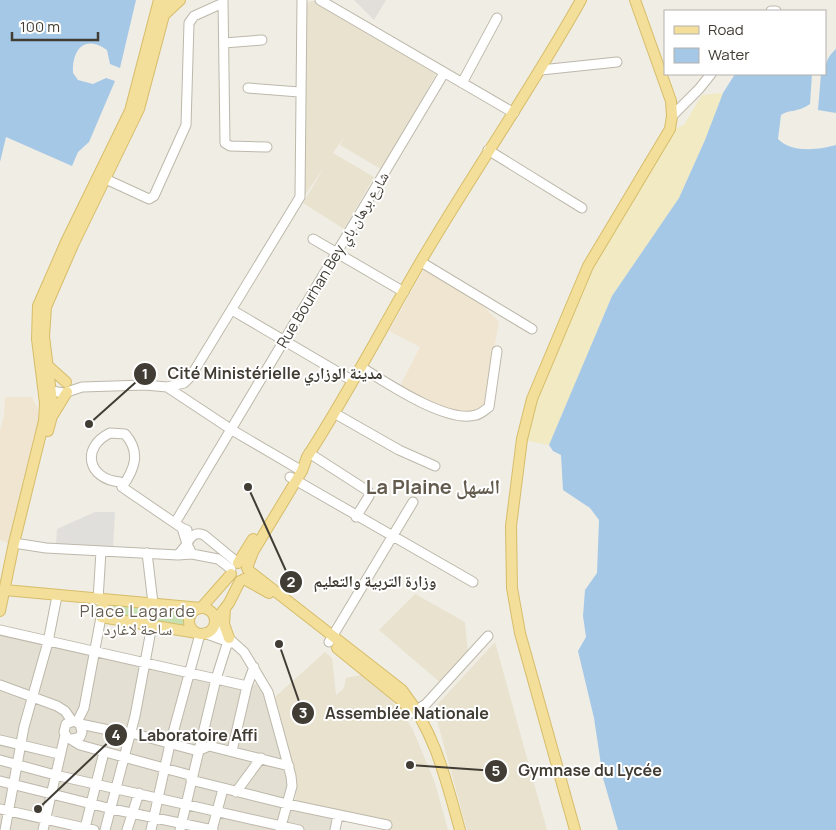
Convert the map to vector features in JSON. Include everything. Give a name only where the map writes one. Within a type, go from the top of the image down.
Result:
[{"type":"main road","points":[[102,178],[130,111],[160,0]]},
{"type":"main road","points":[[52,416],[37,338],[42,307],[66,242],[139,109],[168,0]]},
{"type":"main road","points":[[164,14],[180,0]]},
{"type":"main road","points":[[230,642],[224,624],[227,606],[240,572],[293,479],[361,368],[421,262],[488,150],[541,70],[581,0]]},
{"type":"main road","points":[[575,830],[520,633],[512,588],[511,526],[522,439],[532,399],[588,266],[670,129],[672,116],[671,100],[635,0]]},
{"type":"main road","points":[[16,547],[44,421],[48,388],[48,366],[42,307]]},
{"type":"main road","points":[[0,611],[2,590],[16,547],[52,416],[67,387],[48,366]]},
{"type":"main road","points":[[240,572],[330,639],[415,711],[436,748],[460,830]]},
{"type":"main road","points":[[200,633],[190,627],[189,618],[193,611],[201,608],[240,572]]},
{"type":"main road","points":[[240,572],[330,639]]},
{"type":"main road","points":[[101,600],[101,617],[200,633],[214,623],[227,606],[248,590],[258,589],[268,592]]},
{"type":"main road","points":[[2,590],[201,608],[209,610],[214,623]]},
{"type":"main road","points":[[415,711],[431,750],[455,830]]},
{"type":"street","points":[[48,388],[145,385],[167,387],[184,383],[191,376],[300,196],[299,92],[302,0]]},
{"type":"street","points":[[320,0],[444,74],[514,113]]},
{"type":"street","points":[[102,178],[149,198],[154,196],[185,132],[189,23],[194,16],[223,1],[225,143],[230,146],[267,147]]},
{"type":"street","points":[[462,83],[498,18]]},
{"type":"street","points":[[224,43],[262,40]]},
{"type":"street","points":[[541,70],[617,62]]},
{"type":"street","name":"Rue Bourhan Bey شارع برهان باي","points":[[178,526],[232,430],[444,74]]},
{"type":"street","points":[[672,116],[699,90],[710,75]]},
{"type":"street","points":[[248,88],[299,92]]},
{"type":"street","points":[[488,150],[582,208]]},
{"type":"street","points":[[312,238],[404,292]]},
{"type":"street","points":[[421,262],[532,329]]},
{"type":"street","points":[[232,310],[286,339],[353,381]]},
{"type":"street","points":[[361,368],[407,397],[450,414],[476,416],[489,407],[496,351]]},
{"type":"street","points":[[167,387],[232,430],[299,469]]},
{"type":"street","points":[[334,413],[399,450],[435,466]]},
{"type":"street","points":[[122,487],[132,473],[135,450],[125,434],[110,433],[96,443],[91,459],[92,466],[104,478],[120,482],[122,487],[178,526],[201,534],[221,556],[240,572]]},
{"type":"street","points":[[308,455],[368,491],[369,496],[356,517]]},
{"type":"street","points":[[293,479],[356,517],[473,582]]},
{"type":"street","points":[[330,639],[413,502]]},
{"type":"street","points":[[178,526],[192,554]]},
{"type":"street","points":[[178,554],[193,535],[201,534]]},
{"type":"street","points":[[16,547],[221,556]]},
{"type":"street","points":[[101,551],[101,600]]},
{"type":"street","points":[[147,553],[153,603]]},
{"type":"street","points":[[5,830],[4,810],[13,784],[22,746],[24,727],[48,642],[56,596]]},
{"type":"street","points":[[101,617],[84,708],[74,720],[64,727],[68,737],[80,745],[164,769],[223,789],[386,825]]},
{"type":"street","points":[[214,623],[230,642],[244,652],[268,692],[292,786],[280,828]]},
{"type":"street","points":[[105,830],[118,788],[128,734],[146,663],[152,625]]},
{"type":"street","points":[[0,630],[48,642],[95,650],[247,686]]},
{"type":"street","points":[[151,830],[170,744],[200,633],[230,642]]},
{"type":"street","points":[[415,711],[453,676],[488,636]]},
{"type":"street","points":[[180,827],[216,679],[230,642]]},
{"type":"street","points":[[232,751],[247,686],[254,667]]},
{"type":"street","points":[[0,686],[57,706],[82,729],[81,735],[77,739],[68,737]]},
{"type":"street","points":[[74,720],[198,751],[209,746],[288,766]]},
{"type":"street","points":[[43,830],[59,754],[68,737]]},
{"type":"street","points":[[0,740],[59,754]]},
{"type":"street","points":[[4,810],[89,829],[91,804],[104,752]]},
{"type":"street","points":[[236,792],[261,758]]},
{"type":"street","points":[[0,760],[97,784],[217,810],[280,828],[299,830]]},
{"type":"street","points":[[0,781],[112,809],[154,817],[180,827],[212,830],[223,789]]},
{"type":"street","points":[[127,830],[139,793]]},
{"type":"street","points":[[335,830],[338,815]]},
{"type":"shaded area","points":[[354,0],[386,0],[374,20]]},
{"type":"shaded area","points":[[310,1],[315,1],[436,74],[403,135],[381,169],[340,145],[344,137],[333,153],[374,177],[344,229],[303,203],[324,168],[305,195],[307,5]]},
{"type":"shaded area","points":[[425,268],[479,302],[499,322],[483,410],[452,412],[420,399],[400,386],[420,347],[389,331]]},
{"type":"shaded area","points":[[5,397],[32,397],[37,407],[41,427],[8,543],[0,540],[0,431],[4,416]]},
{"type":"shaded area","points":[[95,512],[115,512],[113,548],[56,544],[57,529]]},
{"type":"shaded area","points":[[415,594],[465,622],[468,654],[442,684],[379,630]]},
{"type":"shaded area","points":[[0,632],[249,688],[261,680],[289,766],[287,804],[339,816],[336,830],[0,830]]},
{"type":"shaded area","points":[[495,642],[547,830],[467,830],[435,713],[437,705]]},
{"type":"shaded area","points":[[325,652],[332,658],[336,695],[344,688],[346,678],[361,675],[388,697],[401,711],[413,730],[435,783],[448,830],[388,830],[389,823],[295,803],[297,780],[275,697]]},
{"type":"green space","points":[[113,605],[187,609],[184,618],[185,627],[111,615]]},
{"type":"sand","points":[[723,93],[705,140],[679,198],[612,296],[549,445],[523,440],[533,401],[596,252],[671,130],[684,125],[702,95]]},
{"type":"water","points":[[0,0],[136,0],[120,68],[110,64],[107,50],[99,45],[86,44],[77,51],[73,73],[78,80],[93,84],[106,78],[115,81],[89,142],[78,152],[72,166],[6,137],[0,162]]},
{"type":"water","points":[[836,49],[836,113],[818,110],[821,75],[826,75],[826,66],[831,54]]},
{"type":"water","points":[[734,75],[812,75],[810,104],[781,115],[778,139],[790,147],[806,149],[836,145],[836,830],[618,830],[603,778],[594,718],[578,651],[586,637],[583,616],[585,590],[597,573],[599,520],[590,508],[563,490],[561,455],[553,451],[549,445],[612,296],[679,198],[705,140],[723,93]]},
{"type":"place","name":"Cité Ministérielle مدينة الوزاري","points":[[89,424]]},
{"type":"place","name":"وزارة التربية والتعليم","points":[[248,487]]},
{"type":"place","name":"Assemblée Nationale","points":[[279,644]]},
{"type":"place","name":"Gymnase du Lycée","points":[[410,765]]},
{"type":"place","name":"Laboratoire Affi","points":[[38,809]]},
{"type":"district","name":"La Plaine السهل","points":[[433,487]]},
{"type":"district","name":"Place Lagarde ساحة لاغارد","points":[[138,620]]}]
